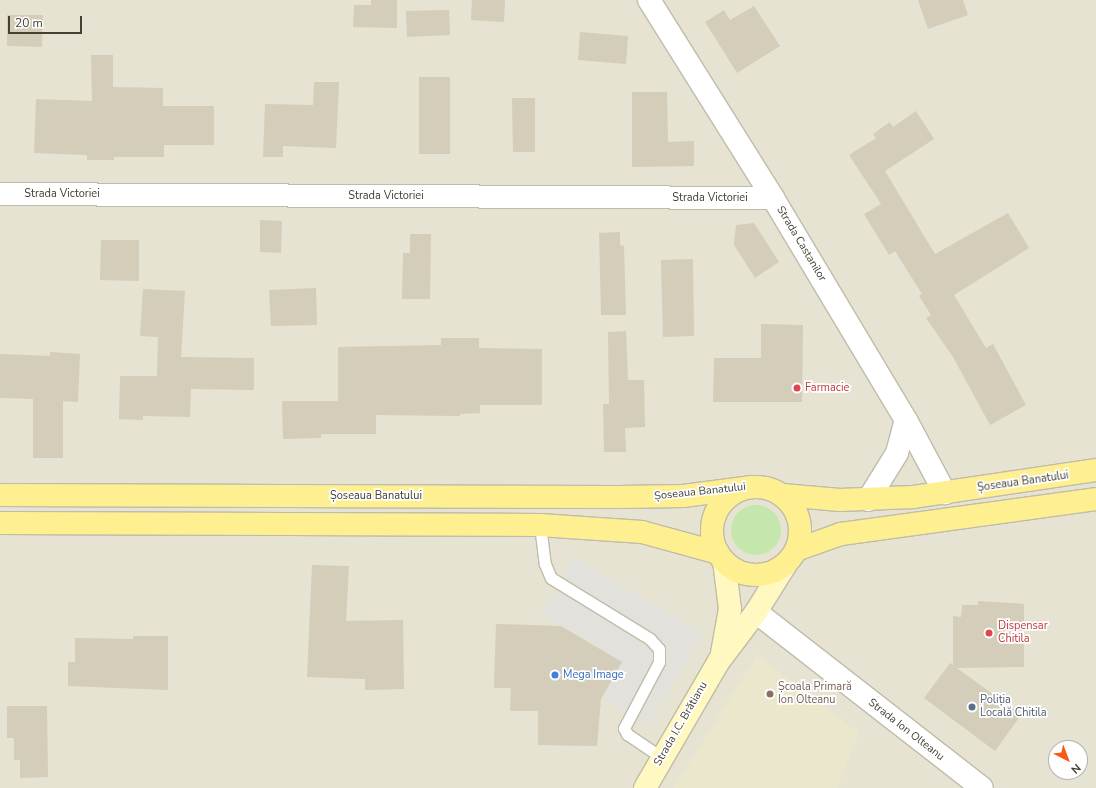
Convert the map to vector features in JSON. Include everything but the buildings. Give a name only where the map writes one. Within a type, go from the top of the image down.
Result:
[{"type":"main road","name":"Șoseaua Banatului","points":[[783,495],[868,500],[945,493],[1096,470]]},
{"type":"main road","name":"Șoseaua Banatului","points":[[0,495],[619,498],[683,496],[752,486]]},
{"type":"main road","points":[[721,557],[712,532],[716,511],[725,499],[737,490],[752,486],[763,486],[783,495],[793,506],[799,520],[801,535],[791,557]]},
{"type":"main road","points":[[0,523],[540,525],[642,532],[721,557],[748,574],[774,571],[791,557],[841,534],[1096,499]]},
{"type":"main road","name":"Strada I.C. Brătianu","points":[[719,661],[730,616],[721,557]]},
{"type":"main road","name":"Strada I.C. Brătianu","points":[[646,788],[661,757],[719,661],[756,612],[791,557]]},
{"type":"street","name":"Strada Castanilor","points":[[649,0],[773,198],[906,420],[945,493]]},
{"type":"street","name":"Strada Victoriei","points":[[0,194],[773,198]]},
{"type":"street","points":[[868,500],[897,453],[906,420]]},
{"type":"street","name":"Strada Ion Olteanu","points":[[756,612],[982,788]]},
{"type":"lane","points":[[540,525],[545,564],[551,578],[650,638],[659,649],[659,662],[624,728],[627,734],[661,757]]},
{"type":"shaded area","points":[[0,0],[1096,0],[1096,788],[0,788]]},
{"type":"shaded area","points":[[574,558],[703,633],[648,726],[601,699],[622,662],[542,614]]},
{"type":"shaded area","name":"Școala Primară Ion Olteanu","points":[[757,655],[859,733],[837,788],[674,788]]},
{"type":"green space","points":[[756,505],[766,507],[774,512],[779,520],[781,530],[779,540],[774,548],[766,553],[756,555],[746,553],[738,548],[733,540],[731,530],[733,520],[738,512],[746,507]]},
{"type":"place","name":"Farmacie","points":[[797,388]]},
{"type":"place","name":"Dispensar Chitila","points":[[989,633]]},
{"type":"place","name":"Mega Image","points":[[555,675]]},
{"type":"place","name":"Școala Primară Ion Olteanu","points":[[770,694]]},
{"type":"place","name":"Poliția Locală Chitila","points":[[972,707]]}]
